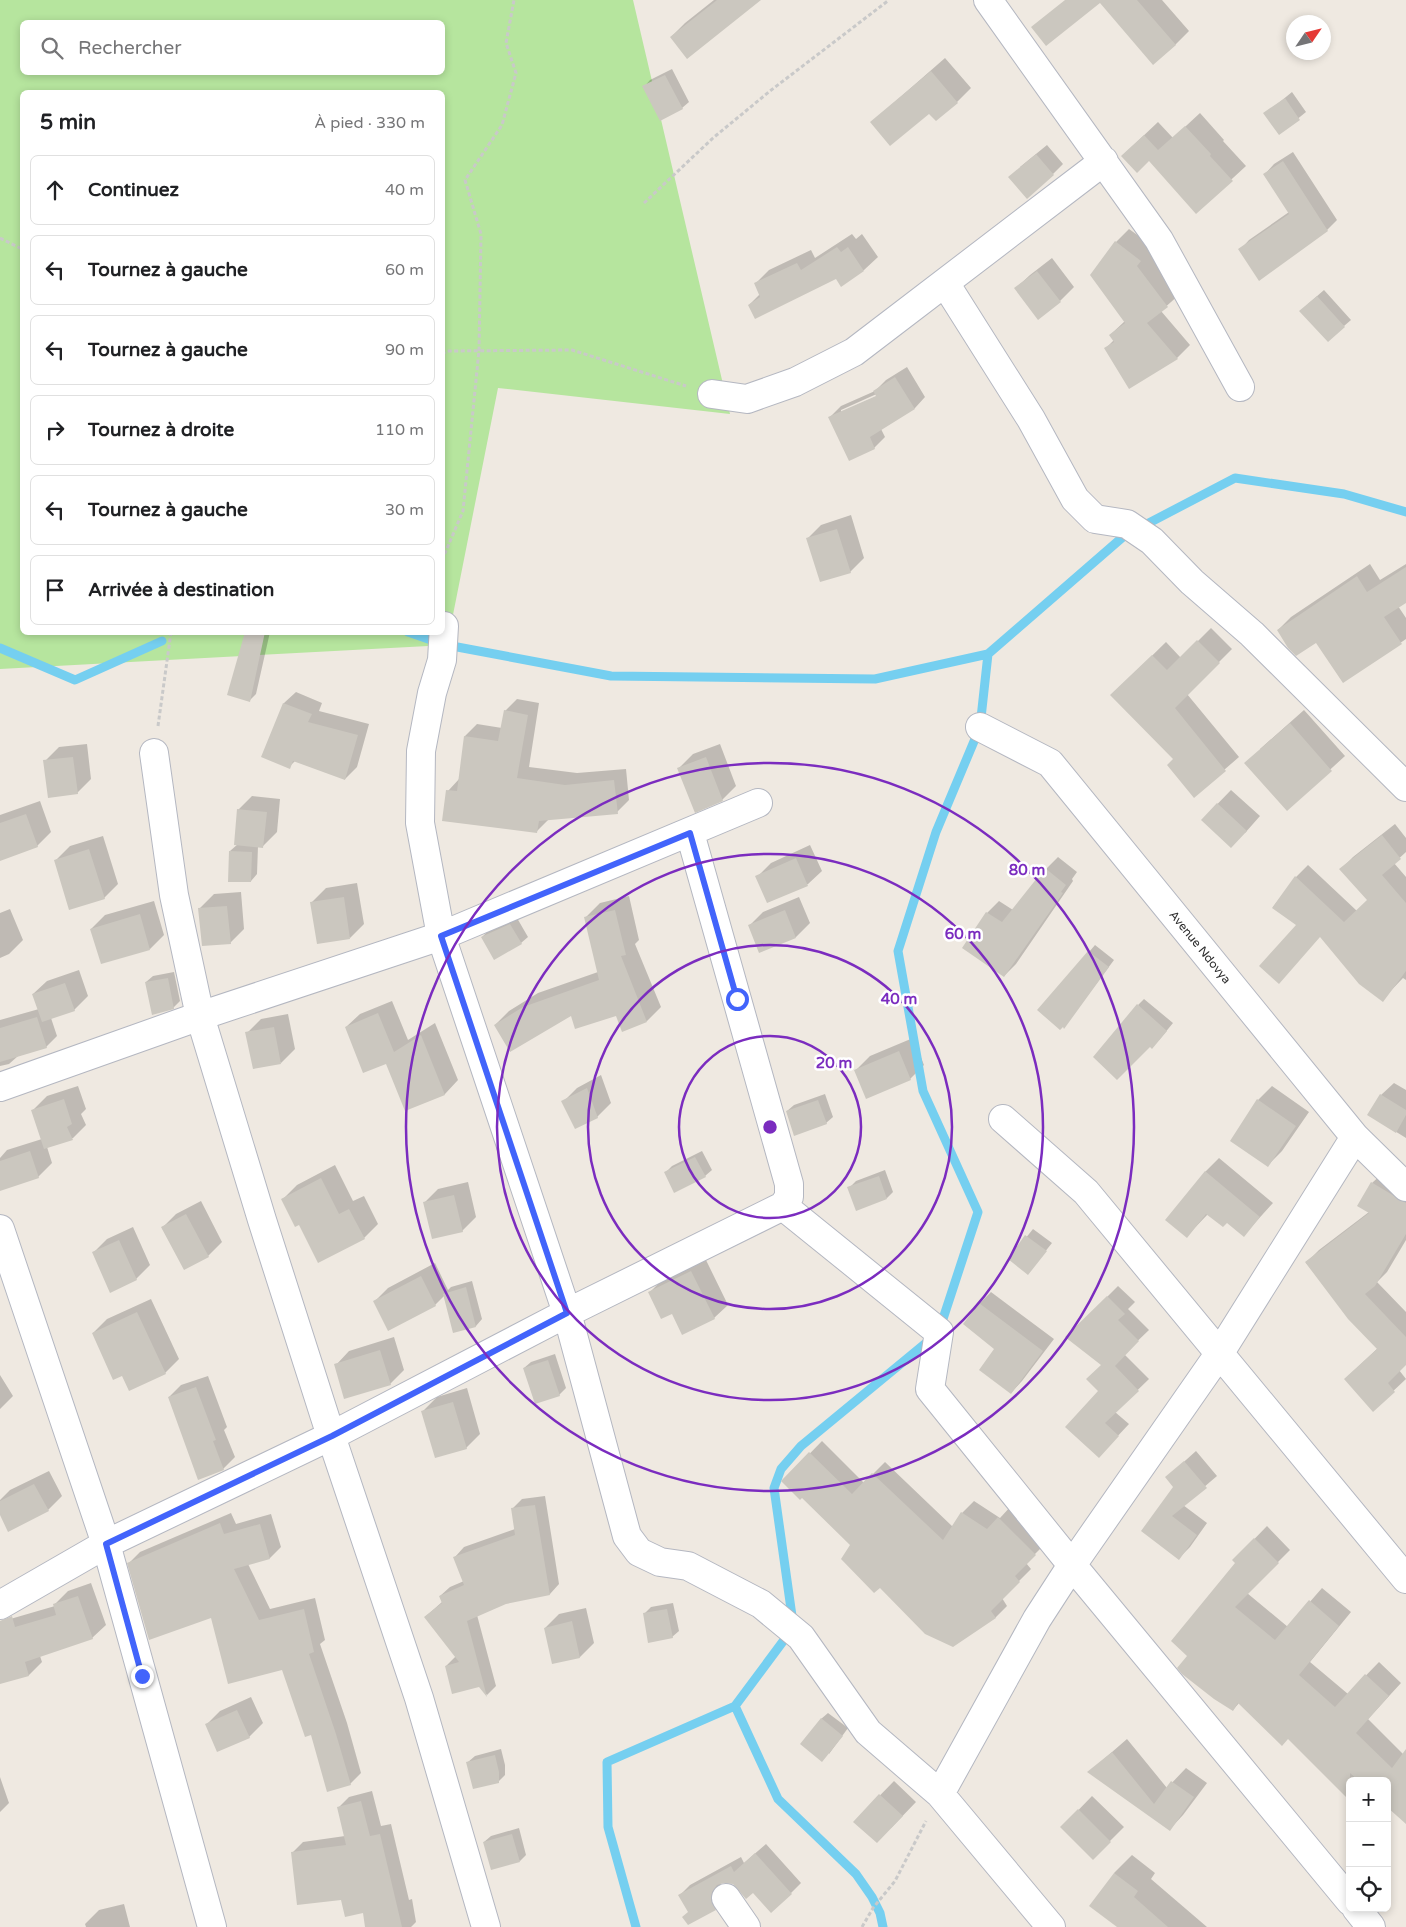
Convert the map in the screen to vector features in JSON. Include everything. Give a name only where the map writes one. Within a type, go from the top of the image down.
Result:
[{"type":"street","points":[[988,0],[1159,240],[1240,387]]},
{"type":"street","points":[[712,394],[747,399],[794,382],[854,352],[1104,161]]},
{"type":"street","points":[[945,284],[1031,419],[1075,500],[1095,519],[1127,524],[1152,541],[1192,582],[1252,634],[1406,787]]},
{"type":"street","points":[[443,635],[442,660],[432,693],[420,751],[420,823],[441,936],[567,1313],[627,1536],[640,1552],[660,1562],[688,1566],[761,1604],[801,1636],[868,1732],[940,1794],[1051,1927]]},
{"type":"street","name":"Avenue Ndovya","points":[[980,727],[1050,763],[1355,1137],[1406,1188]]},
{"type":"street","points":[[154,753],[174,895],[200,1016],[262,1220],[420,1698],[486,1927]]},
{"type":"street","points":[[0,1087],[200,1016],[441,936],[758,803]]},
{"type":"street","points":[[0,1604],[106,1544],[332,1436],[567,1313],[783,1206],[789,1197],[789,1184],[690,833]]},
{"type":"street","points":[[1004,1120],[1086,1192],[1406,1579]]},
{"type":"street","points":[[940,1794],[1037,1619],[1072,1565],[1219,1354],[1355,1137]]},
{"type":"street","points":[[783,1206],[939,1332],[930,1389],[1072,1565],[1346,1896]]},
{"type":"street","points":[[0,1229],[106,1544],[212,1927]]},
{"type":"street","points":[[726,1898],[746,1927]]},
{"type":"street","points":[[1359,1912],[1371,1927]]},
{"type":"path","points":[[644,203],[714,138],[770,91],[889,0]]},
{"type":"path","points":[[445,553],[463,511],[479,350],[481,234],[465,180],[502,125],[516,73],[506,43],[513,1]]},
{"type":"path","points":[[0,238],[20,248]]},
{"type":"path","points":[[445,352],[572,350],[712,394]]},
{"type":"path","points":[[154,753],[171,635]]},
{"type":"path","points":[[862,1927],[873,1908],[895,1881],[940,1794]]},
{"type":"green space","points":[[0,0],[633,0],[730,414],[498,388],[447,645],[0,669]]},
{"type":"building","points":[[717,0],[761,0],[687,59],[670,37]]},
{"type":"building","points":[[1065,0],[1137,0],[1176,45],[1153,65],[1100,3],[1046,46],[1031,27]]},
{"type":"building","points":[[931,71],[958,103],[936,121],[929,114],[890,146],[870,122]]},
{"type":"building","points":[[665,75],[683,109],[660,121],[642,86]]},
{"type":"building","points":[[1285,98],[1300,120],[1279,135],[1263,113]]},
{"type":"building","points":[[1185,126],[1233,181],[1196,214],[1149,161],[1137,173],[1121,156],[1144,135],[1158,150]]},
{"type":"building","points":[[1036,154],[1054,175],[1027,199],[1008,177]]},
{"type":"building","points":[[1283,161],[1328,231],[1259,281],[1238,249],[1289,214],[1263,174]]},
{"type":"building","points":[[1115,241],[1141,261],[1137,266],[1168,307],[1147,323],[1178,359],[1129,389],[1104,348],[1114,342],[1109,335],[1125,323],[1090,275]]},
{"type":"building","points":[[837,247],[841,252],[848,247],[864,271],[841,287],[836,279],[755,319],[748,305],[760,297],[754,283],[797,263],[801,270]]},
{"type":"building","points":[[1037,271],[1061,302],[1038,320],[1014,288]]},
{"type":"building","points":[[1317,296],[1345,327],[1328,342],[1299,311]]},
{"type":"building","points":[[895,377],[915,409],[870,437],[875,449],[849,461],[828,417],[876,396],[873,391]]},
{"type":"building","points":[[837,529],[851,573],[820,582],[806,538]]},
{"type":"building","points":[[1406,567],[1406,603],[1384,617],[1402,644],[1343,683],[1316,643],[1296,656],[1288,648],[1277,630],[1357,576],[1367,592]]},
{"type":"building","points":[[244,635],[264,635],[250,702],[227,695]]},
{"type":"building","points":[[1197,640],[1220,663],[1175,708],[1226,771],[1194,798],[1167,765],[1173,759],[1110,695],[1152,655],[1167,670]]},
{"type":"building","points":[[283,703],[312,714],[308,722],[358,735],[345,780],[293,761],[290,769],[261,757]]},
{"type":"building","points":[[504,710],[528,715],[517,778],[565,785],[614,780],[618,814],[539,821],[537,833],[442,821],[446,790],[457,791],[464,736],[498,741]]},
{"type":"building","points":[[1290,723],[1332,771],[1287,811],[1244,763]]},
{"type":"building","points":[[73,757],[78,794],[48,798],[43,760]]},
{"type":"building","points":[[706,757],[723,801],[695,813],[677,768]]},
{"type":"building","points":[[1217,803],[1247,831],[1231,848],[1201,820]]},
{"type":"building","points":[[237,809],[267,812],[263,848],[234,845]]},
{"type":"building","points":[[26,814],[38,847],[0,861],[0,823]]},
{"type":"building","points":[[1382,835],[1401,859],[1382,875],[1406,903],[1406,971],[1383,1002],[1359,984],[1320,937],[1279,984],[1259,966],[1296,925],[1272,908],[1295,876],[1344,922],[1367,900],[1339,869]]},
{"type":"building","points":[[89,849],[105,899],[69,910],[54,860]]},
{"type":"building","points":[[229,851],[252,852],[251,882],[228,882]]},
{"type":"building","points":[[796,858],[808,886],[767,903],[755,876]]},
{"type":"building","points":[[1045,868],[1066,885],[1061,892],[1063,893],[1004,977],[962,948],[986,912],[1002,922]]},
{"type":"building","points":[[344,897],[350,939],[317,944],[310,902]]},
{"type":"building","points":[[227,906],[231,944],[202,946],[198,908]]},
{"type":"building","points":[[615,910],[626,955],[621,956],[647,1022],[622,1032],[616,1016],[575,1029],[571,1016],[510,1052],[494,1025],[523,1007],[599,980],[584,917]]},
{"type":"building","points":[[785,910],[796,938],[759,953],[748,925]]},
{"type":"building","points":[[140,914],[150,950],[101,964],[90,929]]},
{"type":"building","points":[[510,924],[522,944],[494,960],[481,937]]},
{"type":"building","points":[[1088,951],[1109,967],[1064,1029],[1063,1027],[1060,1030],[1037,1010]]},
{"type":"building","points":[[168,978],[174,1009],[152,1015],[145,982]]},
{"type":"building","points":[[65,983],[75,1011],[42,1022],[32,994]]},
{"type":"building","points":[[1137,1004],[1167,1031],[1152,1049],[1150,1047],[1117,1080],[1093,1057]]},
{"type":"building","points":[[378,1013],[394,1052],[421,1035],[445,1095],[405,1111],[386,1064],[363,1073],[345,1027]]},
{"type":"building","points":[[37,1017],[47,1048],[0,1062],[0,1028]]},
{"type":"building","points":[[274,1027],[281,1064],[253,1069],[245,1032]]},
{"type":"building","points":[[899,1051],[911,1080],[866,1099],[854,1070]]},
{"type":"building","points":[[587,1088],[598,1118],[575,1129],[561,1101]]},
{"type":"building","points":[[1380,1094],[1406,1110],[1406,1115],[1396,1133],[1367,1115]]},
{"type":"building","points":[[64,1099],[72,1124],[67,1127],[73,1140],[44,1149],[31,1110]]},
{"type":"building","points":[[1257,1099],[1296,1126],[1268,1167],[1230,1141]]},
{"type":"building","points":[[818,1100],[827,1124],[794,1136],[786,1111]]},
{"type":"building","points":[[30,1151],[39,1178],[0,1191],[0,1161]]},
{"type":"building","points":[[695,1157],[706,1177],[674,1193],[664,1172]]},
{"type":"building","points":[[1205,1171],[1260,1217],[1244,1237],[1227,1223],[1223,1227],[1206,1214],[1187,1238],[1165,1220]]},
{"type":"building","points":[[879,1176],[887,1199],[856,1211],[847,1187]]},
{"type":"building","points":[[321,1178],[339,1214],[349,1209],[365,1239],[318,1263],[299,1225],[295,1227],[281,1199]]},
{"type":"building","points":[[1371,1182],[1406,1203],[1406,1234],[1375,1286],[1365,1294],[1406,1337],[1406,1365],[1388,1383],[1395,1392],[1373,1412],[1344,1379],[1377,1349],[1348,1319],[1305,1262],[1369,1213],[1357,1206]]},
{"type":"building","points":[[454,1195],[463,1232],[432,1239],[423,1202]]},
{"type":"building","points":[[186,1214],[209,1257],[184,1270],[161,1227]]},
{"type":"building","points":[[1025,1235],[1047,1251],[1028,1275],[1008,1259]]},
{"type":"building","points":[[119,1240],[137,1280],[110,1293],[92,1252]]},
{"type":"building","points":[[691,1271],[715,1319],[682,1335],[672,1314],[661,1319],[648,1292]]},
{"type":"building","points":[[421,1276],[436,1306],[388,1331],[373,1301]]},
{"type":"building","points":[[466,1287],[476,1327],[453,1333],[443,1294]]},
{"type":"building","points":[[1107,1296],[1125,1314],[1118,1320],[1139,1341],[1115,1366],[1139,1391],[1105,1423],[1119,1436],[1099,1458],[1065,1427],[1098,1391],[1086,1379],[1101,1365],[1065,1337]]},
{"type":"building","points":[[979,1303],[1043,1351],[1011,1394],[979,1370],[994,1349],[963,1324]]},
{"type":"building","points":[[137,1312],[166,1374],[129,1391],[122,1376],[113,1380],[92,1333]]},
{"type":"building","points":[[380,1350],[391,1385],[344,1399],[334,1364]]},
{"type":"building","points":[[548,1360],[560,1396],[535,1404],[523,1368]]},
{"type":"building","points":[[196,1387],[216,1440],[213,1441],[224,1470],[198,1480],[168,1397]]},
{"type":"building","points":[[453,1402],[467,1449],[435,1458],[421,1411]]},
{"type":"building","points":[[809,1452],[852,1494],[872,1473],[943,1540],[961,1512],[987,1529],[998,1517],[1036,1555],[1015,1576],[1020,1582],[991,1611],[996,1618],[953,1647],[925,1634],[880,1588],[874,1593],[841,1559],[850,1545],[802,1498],[800,1500],[781,1481]]},
{"type":"building","points":[[1184,1461],[1207,1488],[1172,1516],[1197,1535],[1179,1560],[1141,1531],[1173,1487],[1165,1477]]},
{"type":"building","points":[[34,1484],[49,1511],[8,1532],[0,1515],[0,1501]]},
{"type":"building","points":[[535,1505],[550,1595],[506,1604],[467,1621],[487,1697],[479,1687],[452,1694],[445,1666],[459,1662],[424,1617],[442,1603],[439,1596],[464,1585],[453,1557],[515,1535],[511,1508]]},
{"type":"building","points":[[220,1523],[224,1534],[260,1524],[270,1559],[234,1569],[259,1620],[304,1609],[314,1652],[309,1654],[351,1785],[327,1792],[311,1735],[305,1737],[282,1670],[228,1684],[211,1618],[149,1640],[127,1563]]},
{"type":"building","points":[[1254,1538],[1279,1563],[1235,1607],[1275,1640],[1309,1600],[1339,1626],[1299,1675],[1335,1707],[1365,1674],[1389,1696],[1356,1733],[1392,1768],[1406,1749],[1406,1824],[1391,1811],[1391,1777],[1354,1777],[1350,1773],[1350,1777],[1346,1777],[1346,1797],[1288,1739],[1282,1746],[1238,1703],[1233,1711],[1214,1699],[1177,1668],[1187,1656],[1171,1641],[1235,1563],[1232,1560]]},
{"type":"building","points":[[78,1596],[93,1639],[25,1662],[29,1676],[0,1684],[0,1621],[12,1616],[15,1627],[56,1615],[53,1604]]},
{"type":"building","points":[[667,1609],[673,1638],[648,1643],[643,1613]]},
{"type":"building","points":[[572,1621],[580,1658],[552,1664],[544,1628]]},
{"type":"building","points":[[237,1710],[250,1738],[217,1752],[205,1724]]},
{"type":"building","points":[[821,1718],[843,1736],[822,1762],[800,1744]]},
{"type":"building","points":[[1112,1752],[1154,1804],[1171,1781],[1194,1797],[1170,1831],[1087,1772]]},
{"type":"building","points":[[495,1755],[499,1772],[499,1783],[473,1789],[466,1762]]},
{"type":"building","points":[[879,1794],[903,1816],[877,1843],[853,1822]]},
{"type":"building","points":[[361,1801],[370,1836],[380,1834],[402,1927],[365,1927],[363,1913],[345,1917],[341,1900],[297,1905],[291,1852],[346,1845],[337,1807]]},
{"type":"building","points":[[1078,1809],[1111,1842],[1093,1860],[1060,1827]]},
{"type":"building","points":[[512,1834],[520,1862],[491,1870],[483,1842]]},
{"type":"building","points":[[755,1853],[792,1894],[771,1913],[753,1893],[746,1899],[733,1884],[724,1883],[717,1885],[712,1892],[711,1900],[716,1910],[688,1925],[682,1917],[688,1912],[678,1895],[731,1866],[734,1872]]},
{"type":"building","points":[[1114,1873],[1138,1891],[1134,1897],[1168,1927],[1117,1927],[1089,1906]]},
{"type":"waterway","points":[[1145,525],[1235,478],[1344,494],[1406,512]]},
{"type":"waterway","points":[[452,646],[611,676],[875,679],[988,654],[1124,536]]},
{"type":"waterway","points":[[417,635],[434,641]]},
{"type":"waterway","points":[[0,648],[75,680],[162,641]]},
{"type":"waterway","points":[[940,1328],[978,1212],[923,1091],[898,951],[936,832],[980,727],[988,654]]},
{"type":"waterway","points":[[792,1616],[774,1488],[781,1469],[801,1446],[932,1338]]},
{"type":"waterway","points":[[636,1927],[608,1827],[607,1762],[735,1706],[787,1636]]},
{"type":"waterway","points":[[735,1706],[778,1799],[856,1874],[872,1897],[880,1913],[883,1927]]},
{"type":"route","points":[[142,1676],[106,1544],[332,1436],[567,1313],[441,936],[690,833],[737,999]]}]
